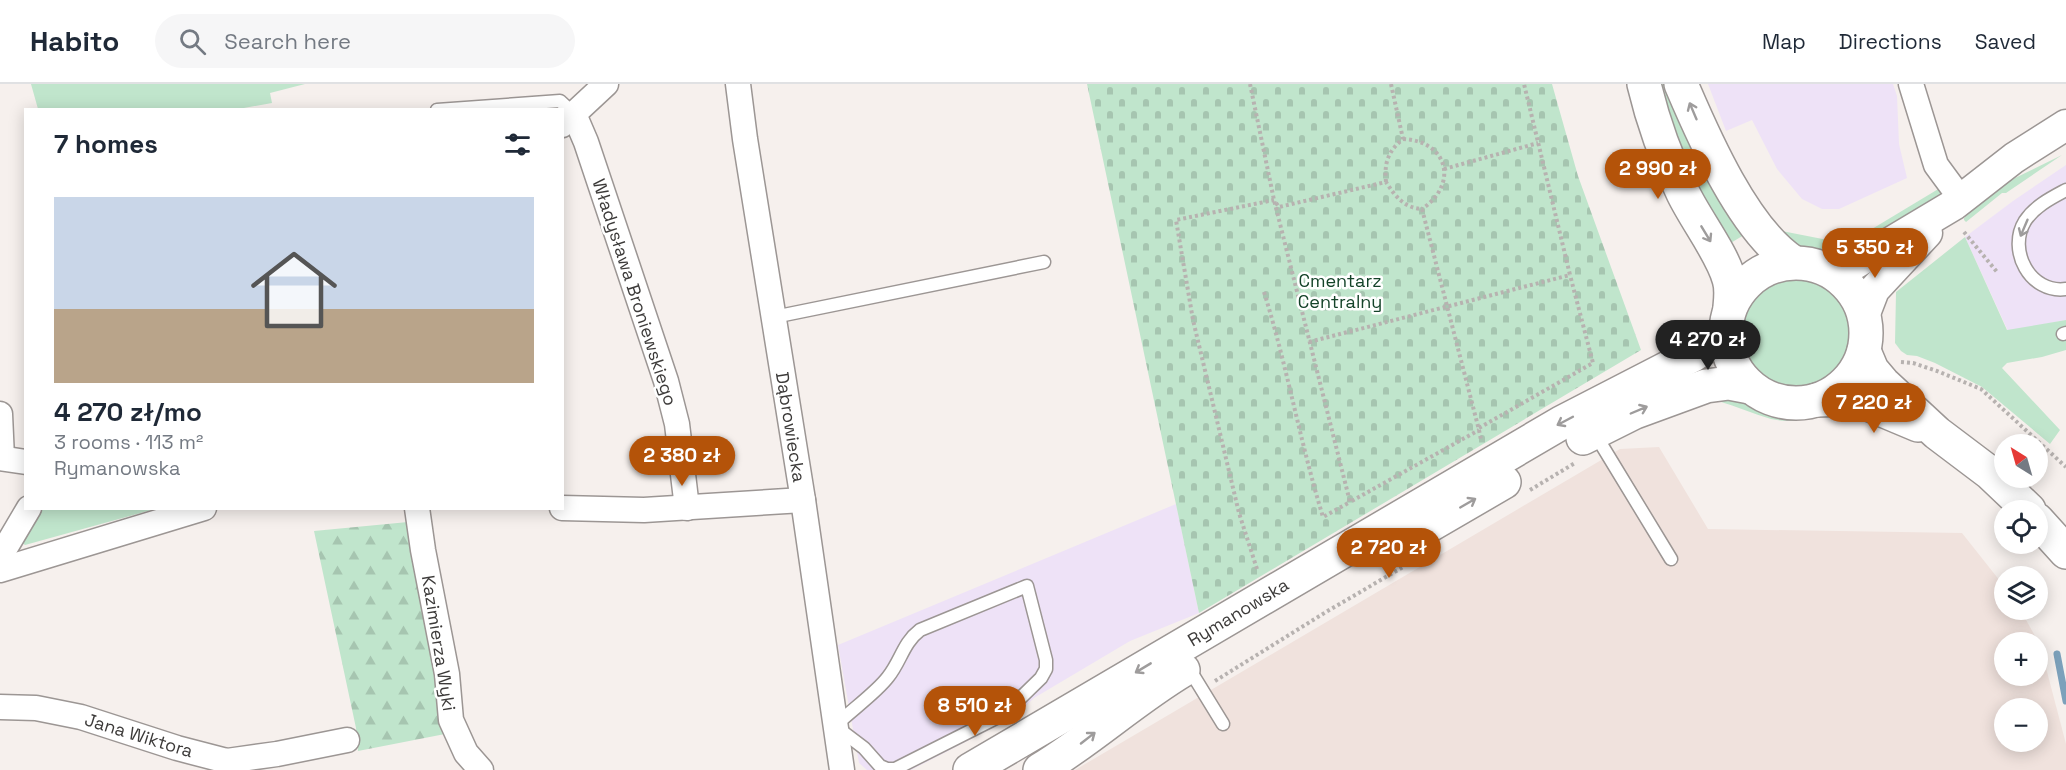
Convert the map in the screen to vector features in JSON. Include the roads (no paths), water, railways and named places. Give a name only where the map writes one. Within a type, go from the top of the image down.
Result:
[{"type":"main road","points":[[1644,84],[1652,116],[1674,174],[1726,270],[1731,291],[1726,347],[1735,369],[1750,387],[1782,402],[1849,399],[1937,433]]},
{"type":"main road","points":[[1682,84],[1708,144],[1742,204],[1770,244],[1793,262]]},
{"type":"main road","points":[[1727,318],[1740,289],[1755,275],[1773,266],[1793,262],[1816,265],[1836,275],[1849,286],[1864,316],[1866,333],[1864,351],[1847,382],[1833,393],[1817,400]]},
{"type":"main road","name":"Rymanowska","points":[[970,770],[1189,668],[1480,470],[1561,423],[1693,355],[1714,341],[1727,318]]},
{"type":"main road","points":[[1864,351],[1872,370],[1883,383],[1937,433],[1990,473],[2018,500]]},
{"type":"main road","name":"Rymanowska","points":[[1040,770],[1072,750],[1151,689],[1550,455],[1599,440],[1635,412],[1706,386],[1729,383],[1750,387]]},
{"type":"main road","points":[[2048,532],[2066,552]]},
{"type":"street","points":[[568,120],[606,84]]},
{"type":"street","name":"Dąbrowiecka","points":[[738,84],[803,500],[842,770]]},
{"type":"street","points":[[1911,84],[1936,165],[1958,202]]},
{"type":"street","name":"Władysława Broniewskiego","points":[[568,120],[586,142],[666,381],[677,424],[687,508]]},
{"type":"street","points":[[1864,316],[1868,301],[1883,278],[1958,202],[2014,158],[2066,125]]},
{"type":"street","points":[[1836,275],[1958,202]]},
{"type":"street","points":[[0,414],[9,459]]},
{"type":"street","points":[[564,508],[644,510],[803,500]]},
{"type":"street","points":[[0,557],[28,510]]},
{"type":"street","name":"Kazimierza Wyki","points":[[417,510],[447,674],[451,720],[466,753],[481,770]]},
{"type":"street","points":[[0,570],[188,511]]},
{"type":"street","name":"Jana Wiktora","points":[[0,707],[36,708],[81,717],[177,748],[227,761],[347,740]]},
{"type":"lane","points":[[465,108],[561,101],[564,108]]},
{"type":"lane","points":[[2066,190],[2034,210],[2019,236],[2020,254],[2025,269],[2033,280],[2048,288],[2066,289]]},
{"type":"lane","points":[[2046,201],[2066,198]]},
{"type":"lane","points":[[774,317],[1044,262]]},
{"type":"lane","points":[[1619,394],[1600,417],[1599,440],[1671,559]]},
{"type":"lane","points":[[1027,586],[1046,660],[1046,669],[1034,687],[1004,714],[895,769],[879,766],[864,748],[835,726],[889,677],[904,646],[920,630],[1027,586]]},
{"type":"lane","points":[[1189,668],[1223,724]]},
{"type":"waterway","points":[[2057,654],[2066,701]]},
{"type":"park label","name":"Cmentarz Centralny","points":[[1340,290]]}]
